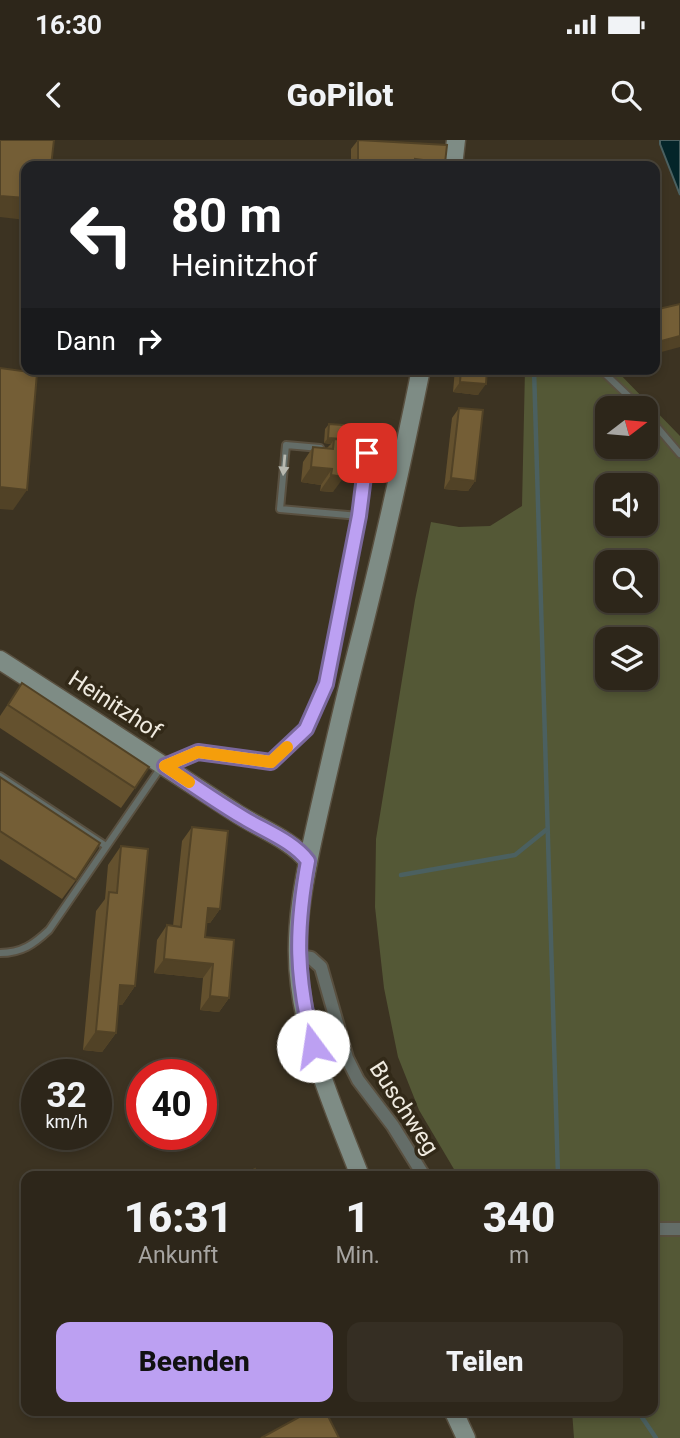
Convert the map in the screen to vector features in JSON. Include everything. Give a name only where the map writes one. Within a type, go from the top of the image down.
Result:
[{"type":"street","points":[[454,161],[456,140]]},
{"type":"street","points":[[358,1171],[313,1046],[300,984],[299,924],[308,861],[396,493],[420,375]]},
{"type":"street","name":"Heinitzhof","points":[[0,660],[236,813],[290,844],[308,861]]},
{"type":"street","name":"Buschweg","points":[[298,956],[311,958],[321,967],[347,1058],[358,1080],[393,1126],[421,1171]]},
{"type":"street","points":[[658,1229],[680,1229]]},
{"type":"street","points":[[456,1416],[466,1438]]},
{"type":"lane","points":[[606,375],[628,396]]},
{"type":"lane","points":[[658,428],[680,453]]},
{"type":"lane","points":[[0,953],[15,953],[34,944],[49,930],[157,773],[165,766],[198,752],[271,762],[306,729],[326,684],[359,516],[367,453],[286,445],[280,509],[359,516]]},
{"type":"lane","points":[[0,776],[106,846]]},
{"type":"green space","points":[[525,375],[621,375],[641,396],[595,396],[595,459],[658,459],[658,413],[680,436],[680,1438],[574,1438],[572,1416],[658,1416],[658,1171],[455,1171],[419,1110],[398,1057],[384,988],[375,907],[376,839],[415,600],[431,522],[459,527],[490,526],[522,506]]},
{"type":"water","points":[[660,140],[680,140],[680,195],[660,144]]},
{"type":"building","points":[[0,140],[54,140],[52,161],[21,161],[21,198],[0,196]]},
{"type":"building","points":[[358,140],[447,145],[445,161],[358,161]]},
{"type":"building","points":[[680,304],[680,336],[660,341],[660,309]]},
{"type":"building","points":[[0,368],[21,371],[21,375],[37,375],[27,490],[0,487]]},
{"type":"building","points":[[461,375],[487,375],[486,384],[460,382]]},
{"type":"building","points":[[459,408],[483,410],[475,481],[451,478]]},
{"type":"building","points":[[329,424],[343,425],[342,439],[328,438]]},
{"type":"building","points":[[334,439],[347,440],[344,477],[331,475],[332,469],[311,467],[313,447],[333,449]]},
{"type":"building","points":[[22,683],[149,767],[135,788],[8,705]]},
{"type":"building","points":[[0,777],[100,843],[76,880],[0,831]]},
{"type":"building","points":[[192,827],[228,831],[220,909],[208,908],[205,937],[234,940],[229,998],[210,996],[213,964],[164,959],[167,925],[181,927]]},
{"type":"building","points":[[121,846],[148,849],[135,986],[120,985],[116,1033],[96,1031],[109,892],[117,893]]},
{"type":"building","points":[[301,1416],[328,1416],[339,1438],[261,1438]]},
{"type":"waterway","points":[[534,375],[558,1171]]},
{"type":"waterway","points":[[401,875],[515,855],[546,830]]},
{"type":"waterway","points":[[641,1416],[656,1438]]},
{"type":"slow traffic","points":[[189,782],[165,766],[198,752],[271,762],[287,747]]},
{"type":"route","points":[[313,1046],[304,1009],[298,956],[302,895],[308,861],[290,844],[269,834],[165,766],[198,752],[271,762],[306,729],[326,684],[359,516],[367,453]]}]
